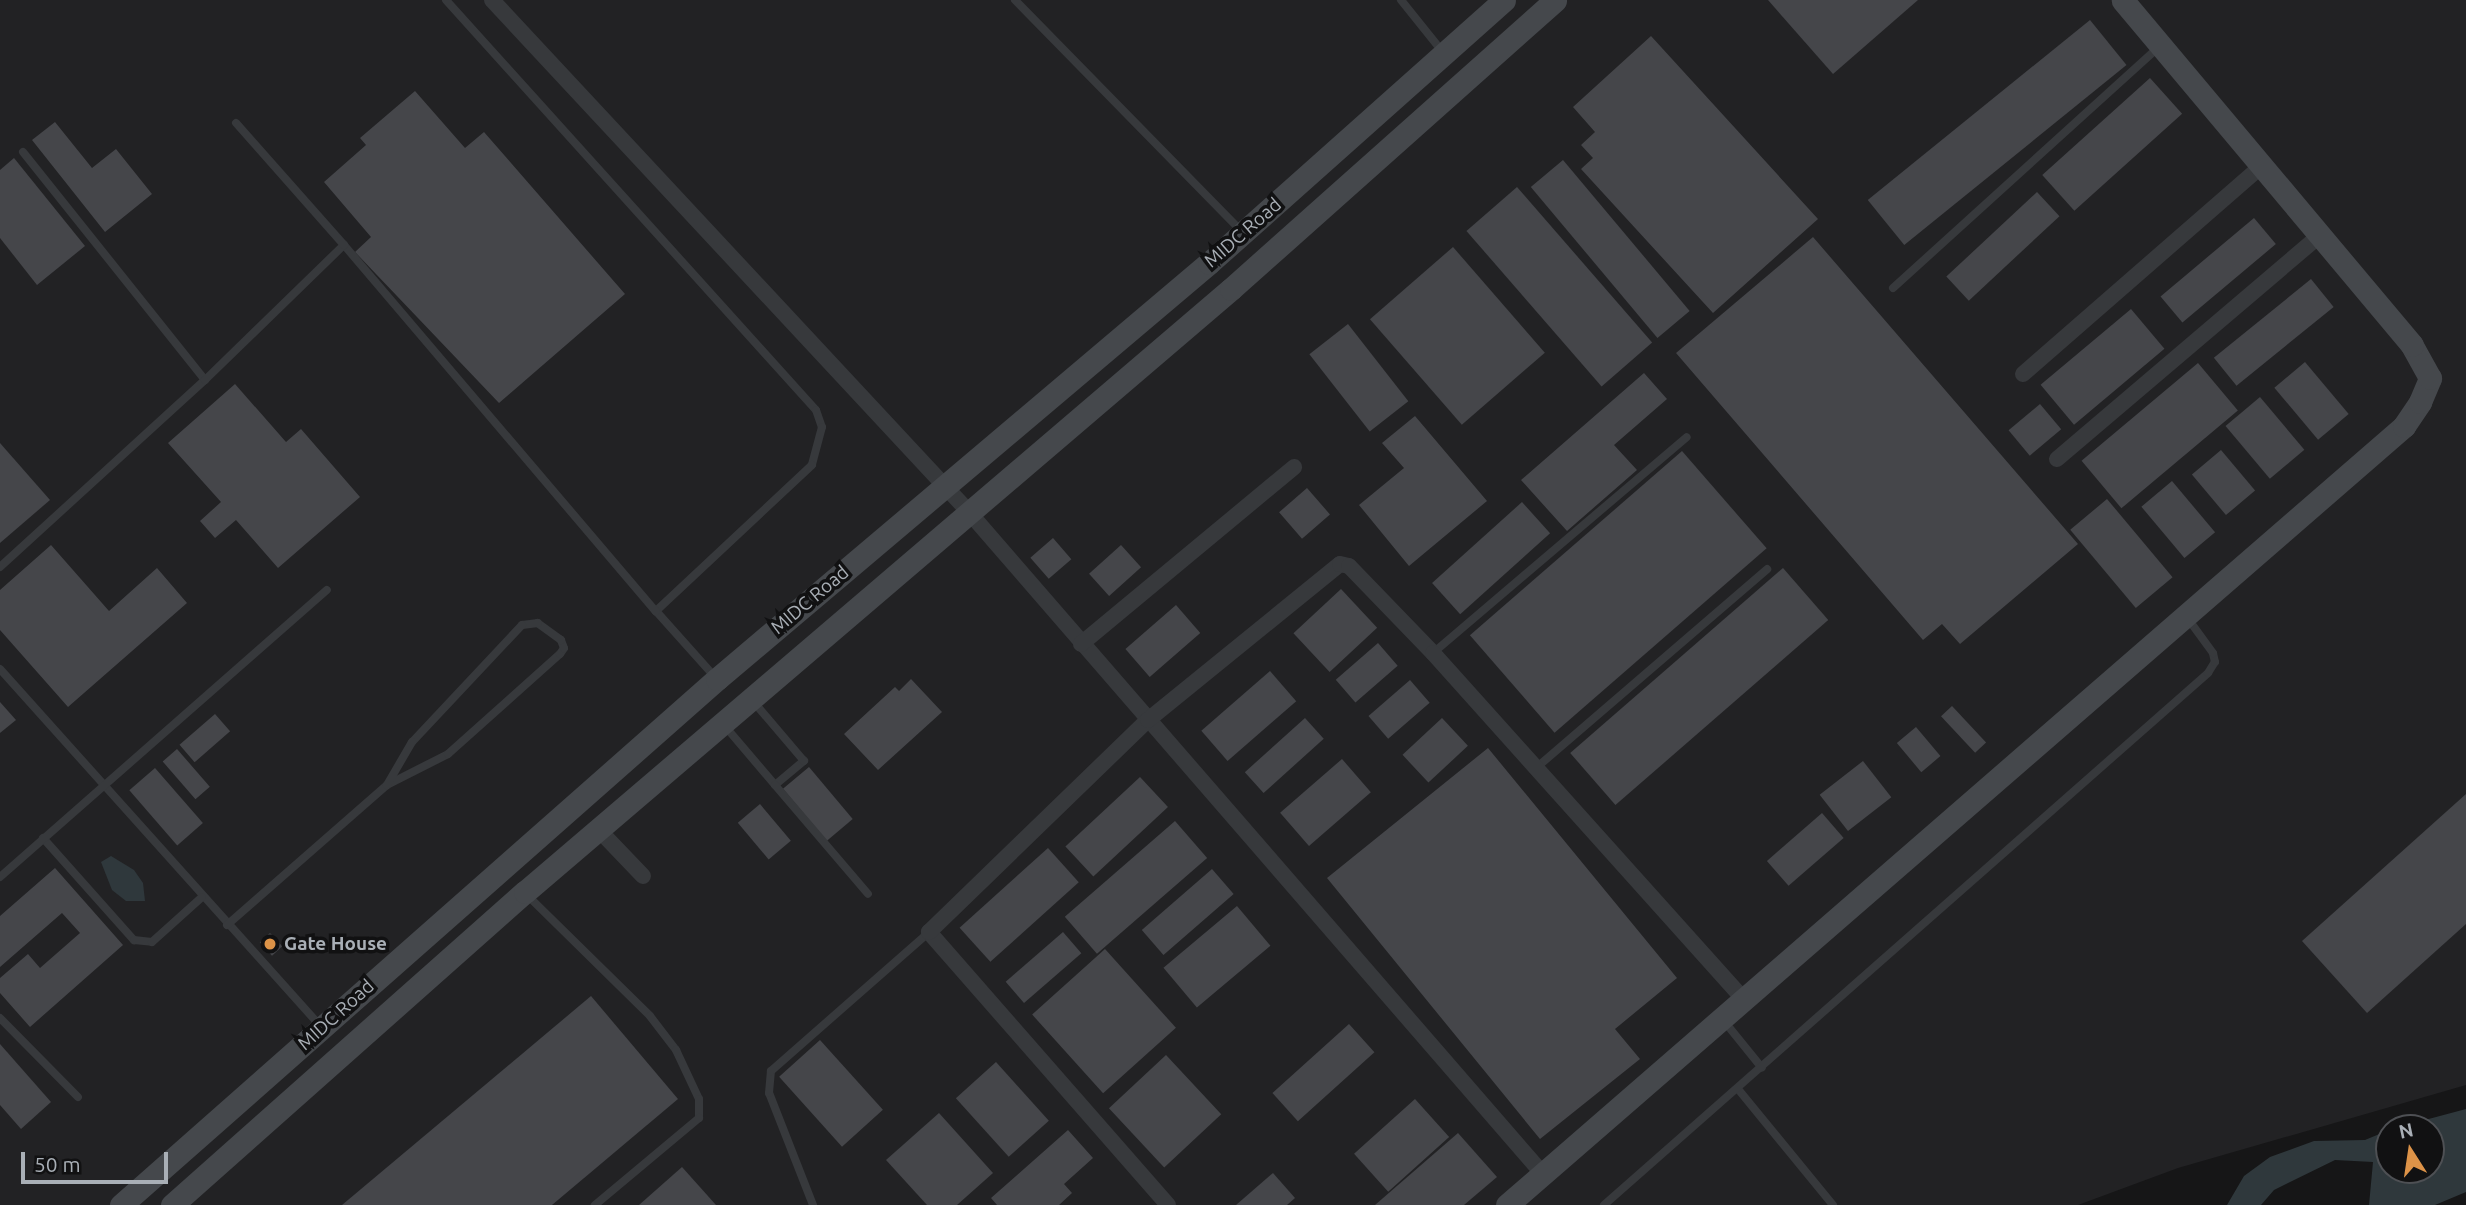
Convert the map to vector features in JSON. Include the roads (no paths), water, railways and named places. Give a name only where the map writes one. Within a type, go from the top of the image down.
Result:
[{"type":"main road","name":"MIDC Road","points":[[121,1205],[717,679],[1243,233],[1504,0]]},
{"type":"main road","name":"MIDC Road","points":[[172,1205],[525,892],[1231,289],[1555,0]]},
{"type":"main road","points":[[1507,1205],[2404,426],[2430,378],[2412,345],[2260,167],[2123,0]]},
{"type":"street","points":[[492,0],[968,511],[1543,1174]]},
{"type":"street","points":[[2023,374],[2260,167]]},
{"type":"street","points":[[2057,459],[2320,235]]},
{"type":"street","points":[[1081,644],[1294,467]]},
{"type":"street","points":[[1168,1205],[929,932],[1148,720],[1340,564],[1349,566],[1433,653],[1534,770],[1743,999]]},
{"type":"street","points":[[598,829],[643,876]]},
{"type":"lane","points":[[446,0],[816,410],[822,427],[812,464],[656,611]]},
{"type":"lane","points":[[1015,0],[1243,233]]},
{"type":"lane","points":[[1401,0],[1444,53]]},
{"type":"lane","points":[[1893,288],[2161,46]]},
{"type":"lane","points":[[236,123],[717,679]]},
{"type":"lane","points":[[23,152],[205,380]]},
{"type":"lane","points":[[0,567],[205,380],[344,245]]},
{"type":"lane","points":[[1433,653],[1687,437]]},
{"type":"lane","points":[[1534,770],[1767,569]]},
{"type":"lane","points":[[0,877],[327,590]]},
{"type":"lane","points":[[1604,1205],[2208,673],[2214,662],[2213,653],[2185,615]]},
{"type":"lane","points":[[226,925],[387,785],[448,754],[560,654],[564,649],[561,640],[538,623],[522,625],[412,742],[387,785]]},
{"type":"lane","points":[[0,669],[226,925],[323,1028]]},
{"type":"lane","points":[[750,698],[804,761],[775,785]]},
{"type":"lane","points":[[722,723],[867,894]]},
{"type":"lane","points":[[43,838],[134,940],[152,942],[202,897]]},
{"type":"lane","points":[[525,892],[650,1016],[676,1050],[699,1099],[699,1118],[595,1205]]},
{"type":"lane","points":[[813,1205],[769,1093],[771,1071],[929,932]]},
{"type":"lane","points":[[0,1018],[78,1097]]},
{"type":"lane","points":[[1722,1019],[1762,1068]]},
{"type":"lane","points":[[1738,1088],[1833,1205]]},
{"type":"place","name":"Gate House","points":[[270,944]]}]
